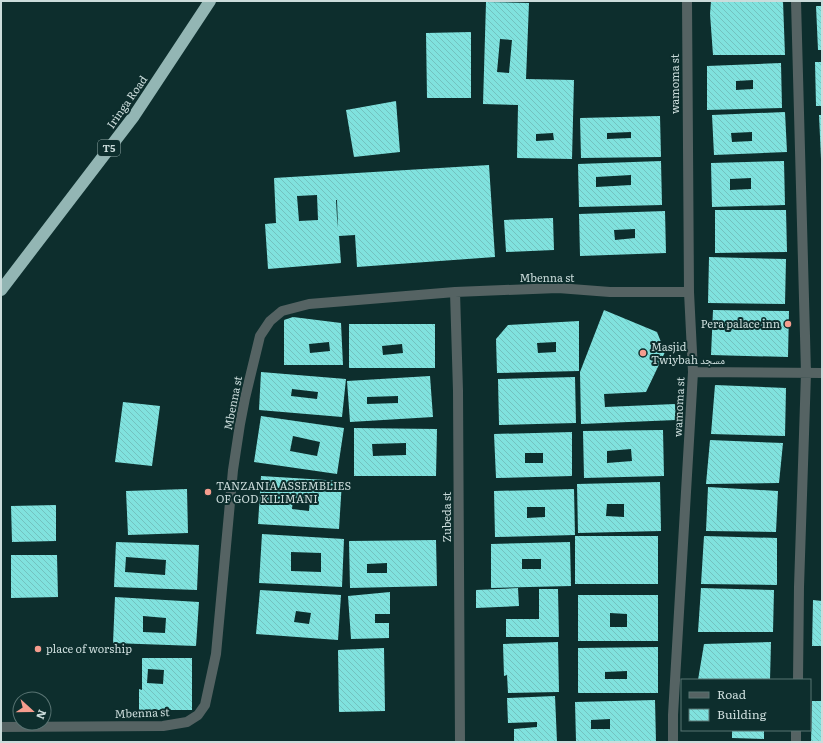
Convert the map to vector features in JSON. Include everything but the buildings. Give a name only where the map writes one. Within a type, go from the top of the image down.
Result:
[{"type":"highway","name":"Iringa Road","points":[[1,290],[134,116],[210,1]]},
{"type":"street","name":"wamoma st","points":[[673,742],[673,707],[693,372],[689,292],[687,1]]},
{"type":"street","points":[[796,1],[806,373],[798,679]]},
{"type":"street","name":"Mbenna st","points":[[1,727],[163,726],[187,722],[198,715],[205,705],[216,654],[233,470],[245,398],[260,336],[270,321],[282,311],[309,304],[455,292],[558,288],[610,292],[689,292]]},
{"type":"street","name":"Zubeda st","points":[[455,292],[458,390],[460,742]]},
{"type":"street","points":[[693,372],[822,373]]},
{"type":"street","points":[[796,731],[796,742]]},
{"type":"place","name":"Pera palace inn","points":[[788,324]]},
{"type":"place","name":"Masjid Twiybah مسجد","points":[[643,353]]},
{"type":"place","name":"TANZANIA ASSEMBLIES OF GOD KILIMANI","points":[[208,492]]},
{"type":"place","name":"place of worship","points":[[38,649]]}]
